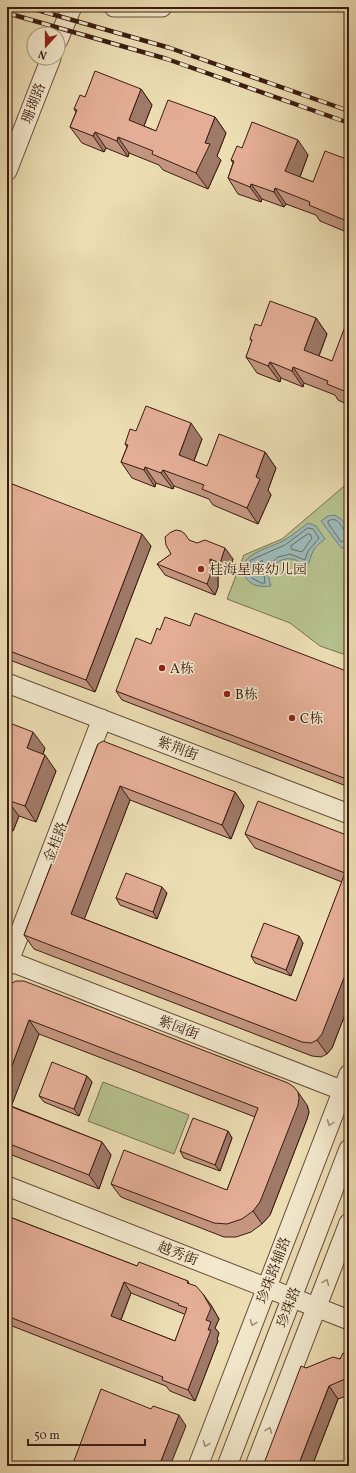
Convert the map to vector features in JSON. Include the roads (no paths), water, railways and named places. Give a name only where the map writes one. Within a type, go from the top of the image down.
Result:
[{"type":"street","points":[[64,26],[72,7]]},
{"type":"street","points":[[114,7],[162,7]]},
{"type":"street","name":"珊瑚路","points":[[7,171],[48,66]]},
{"type":"street","name":"紫荆街","points":[[7,682],[349,814]]},
{"type":"street","name":"金桂路","points":[[8,963],[102,719]]},
{"type":"street","name":"紫园街","points":[[8,963],[347,1085]]},
{"type":"street","name":"珍珠路辅路","points":[[198,1466],[266,1288],[347,1085]]},
{"type":"street","name":"珍珠路","points":[[227,1466],[349,1149]]},
{"type":"street","name":"越秀街","points":[[7,1186],[349,1320]]},
{"type":"street","points":[[255,1466],[349,1223]]},
{"type":"water","points":[[334,515],[342,520],[347,528],[348,542],[346,547],[342,548],[339,545],[321,521],[328,516]]},
{"type":"water","points":[[308,523],[316,526],[325,539],[314,549],[309,563],[305,566],[293,559],[279,561],[273,566],[269,573],[271,586],[257,586],[248,581],[243,570],[244,564],[248,558],[283,541]]},
{"type":"railway","points":[[27,7],[170,48],[349,111]]},
{"type":"railway","points":[[7,13],[167,59],[349,123]]},
{"type":"place","name":"桂海星座幼儿园","points":[[201,569]]},
{"type":"place","name":"A栋","points":[[162,668]]},
{"type":"place","name":"B栋","points":[[227,694]]},
{"type":"place","name":"C栋","points":[[292,718]]}]
